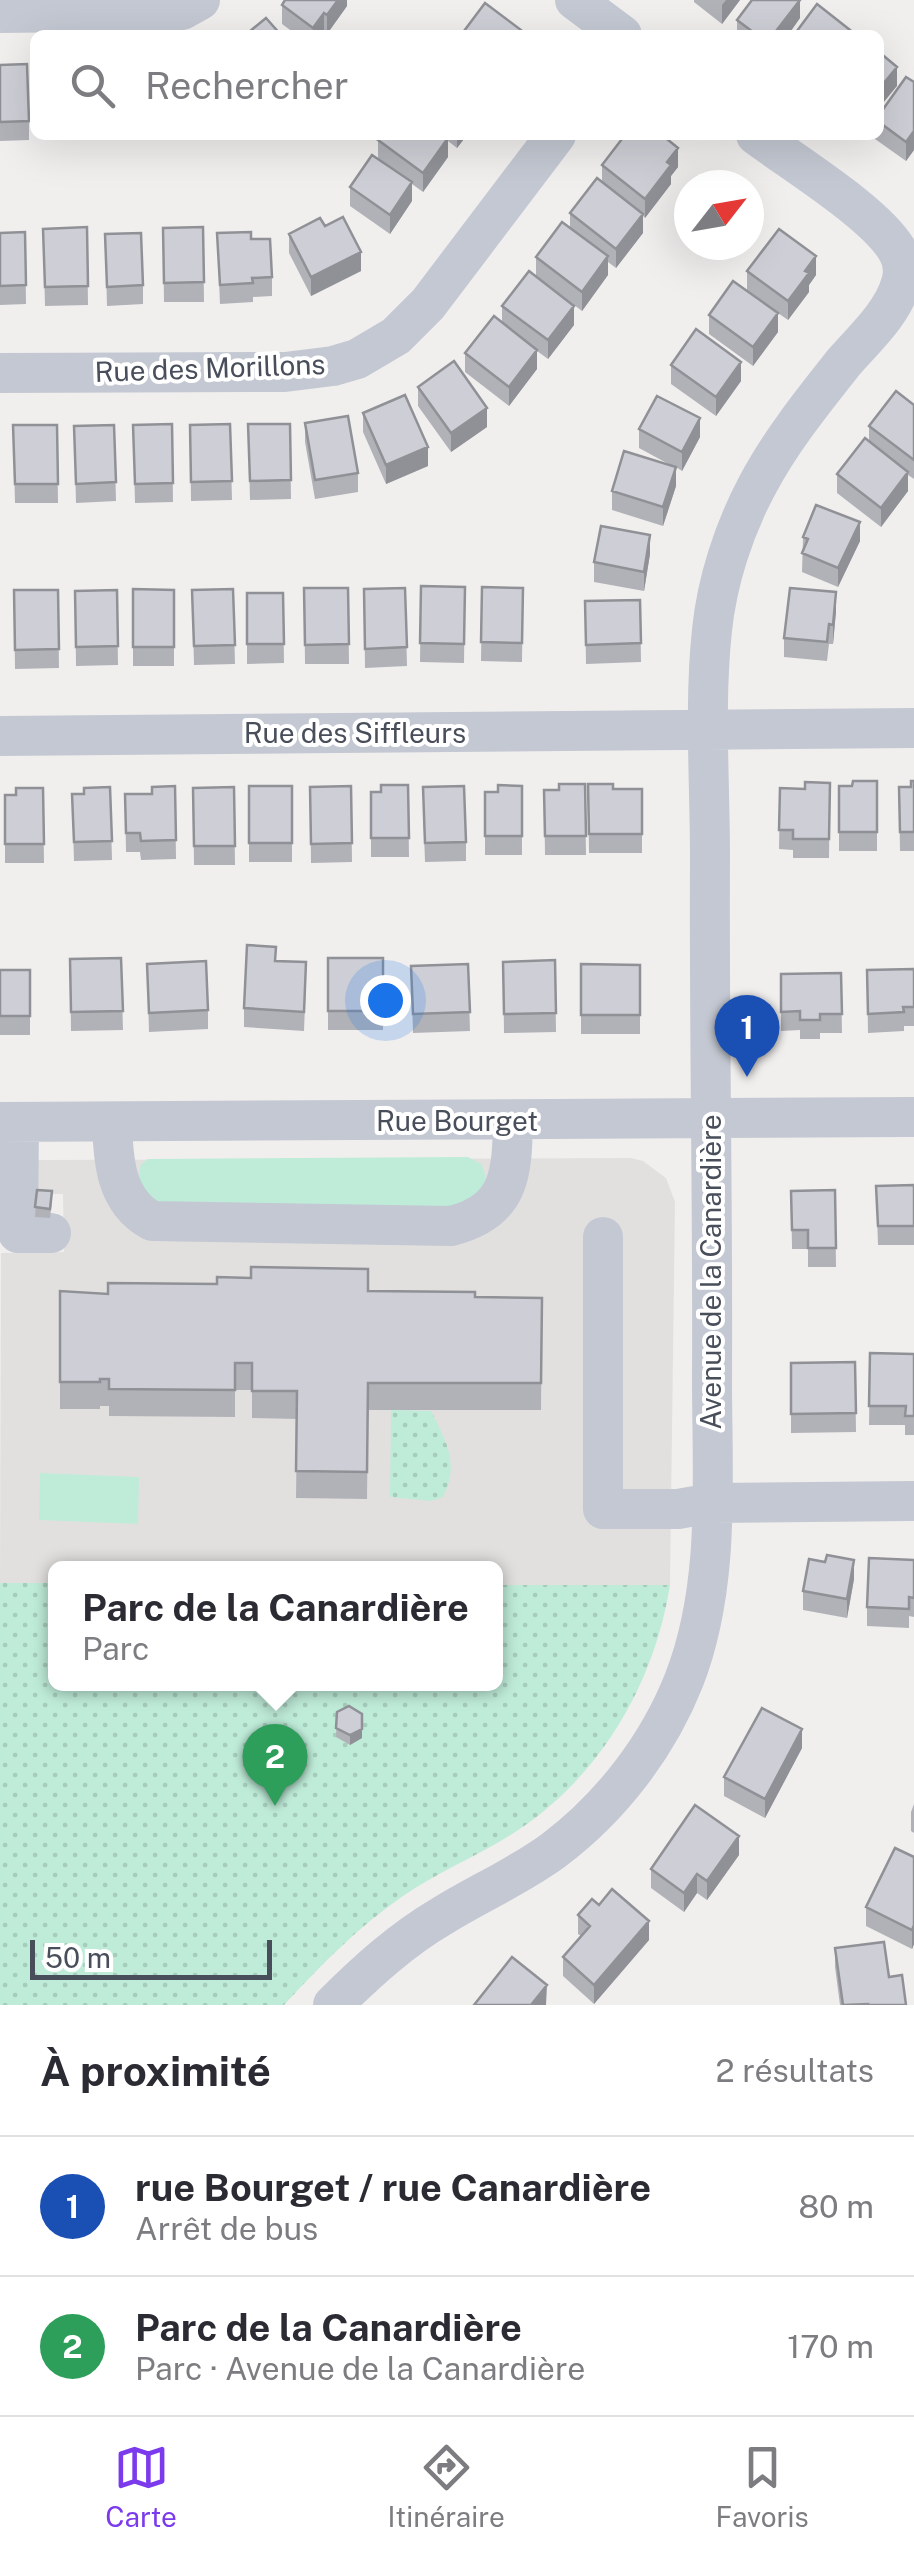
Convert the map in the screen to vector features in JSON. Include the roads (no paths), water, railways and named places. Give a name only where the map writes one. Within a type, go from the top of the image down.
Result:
[{"type":"street","points":[[0,13],[167,11],[182,10],[200,0]]},
{"type":"street","points":[[575,0],[615,30]]},
{"type":"street","name":"Rue des Morillons","points":[[0,373],[285,372],[333,366],[358,358],[396,336],[428,304],[552,140]]},
{"type":"street","name":"Avenue de la Canardière","points":[[333,2005],[416,1932],[556,1849],[602,1806],[643,1758],[676,1700],[695,1646],[707,1584],[712,1504],[710,731],[714,613],[739,525],[766,468],[820,392],[888,308],[903,274],[896,248],[880,230],[763,140]]},
{"type":"street","name":"Rue des Siffleurs","points":[[0,736],[914,728]]},
{"type":"street","name":"Rue Bourget","points":[[10,1122],[914,1117]]},
{"type":"street","points":[[112,1122],[118,1176],[133,1208],[152,1221],[451,1226],[478,1216],[505,1189],[513,1120]]},
{"type":"street","points":[[10,1122],[18,1233],[51,1234]]},
{"type":"street","points":[[604,1237],[603,1510],[914,1501]]},
{"type":"place","name":"rue Bourget / rue Canardière","points":[[747,1077]]},
{"type":"place","name":"Parc de la Canardière","points":[[275,1806]]}]
